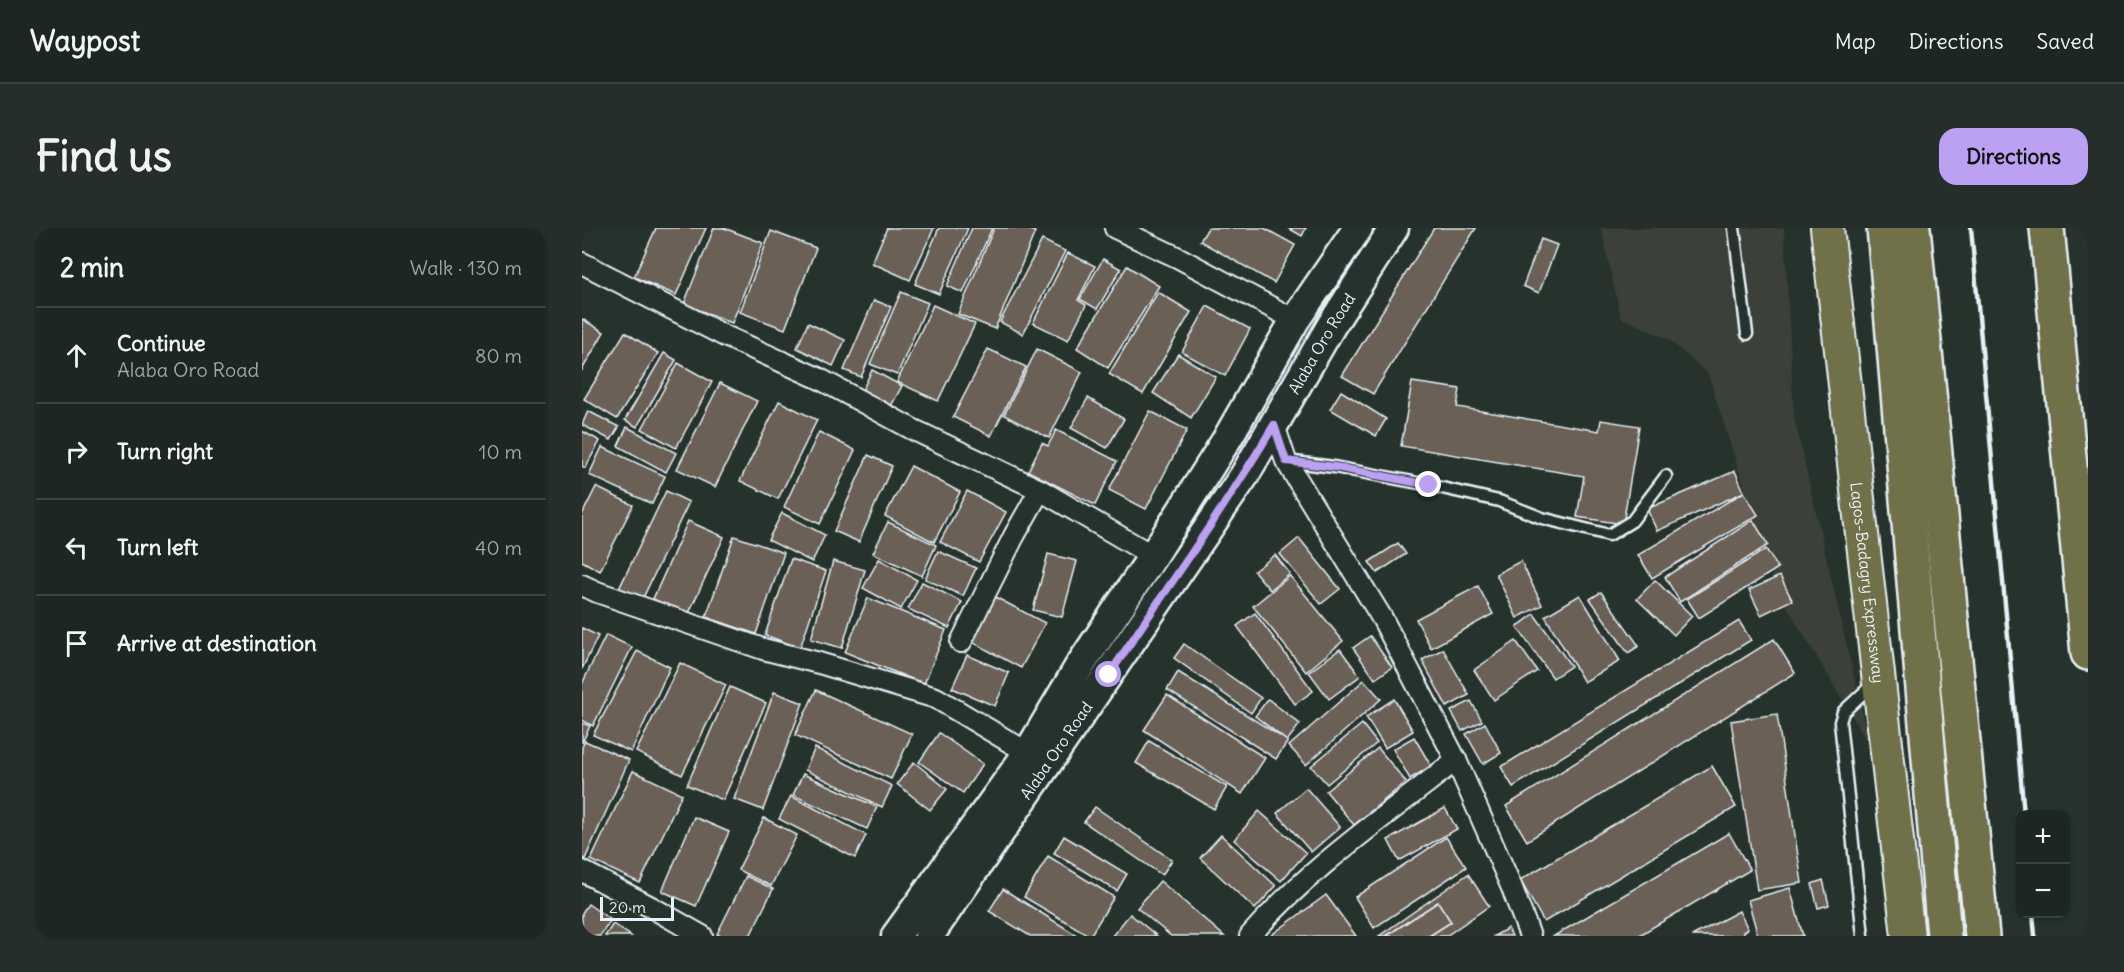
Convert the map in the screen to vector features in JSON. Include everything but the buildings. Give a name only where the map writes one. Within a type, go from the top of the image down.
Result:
[{"type":"highway","points":[[1884,228],[1899,428],[1944,936]]},
{"type":"highway","points":[[1913,228],[1982,936]]},
{"type":"highway","points":[[2047,228],[2088,653]]},
{"type":"main road","name":"Alaba Oro Road","points":[[896,936],[1028,753],[1079,667],[1153,556],[1251,400],[1295,320],[1358,228]]},
{"type":"main road","name":"Alaba Oro Road","points":[[929,936],[1244,476],[1331,326],[1394,228]]},
{"type":"main road","name":"Lagos-Badagry Expressway","points":[[1827,228],[1908,936]]},
{"type":"street","points":[[1115,228],[1179,258],[1295,320]]},
{"type":"street","points":[[582,263],[725,336],[818,378],[912,429],[1040,490],[1153,556]]},
{"type":"street","points":[[1274,425],[1286,461],[1382,618],[1456,760],[1512,888],[1530,936]]},
{"type":"street","points":[[961,642],[1014,536],[1040,490]]},
{"type":"street","points":[[582,585],[763,649],[936,698],[1028,753]]},
{"type":"street","points":[[1250,936],[1274,908],[1325,864],[1456,760]]},
{"type":"street","points":[[582,871],[702,936]]},
{"type":"lane","points":[[1734,228],[1747,334]]},
{"type":"lane","points":[[1286,461],[1335,467],[1429,485],[1498,501],[1542,518],[1610,535],[1632,521],[1666,476]]},
{"type":"lane","points":[[1863,936],[1840,722],[1843,712],[1878,678]]},
{"type":"shaded area","points":[[1601,228],[1784,228],[1794,418],[1870,746],[1777,590],[1708,374],[1667,338],[1621,318]]},
{"type":"railway","points":[[1971,228],[2024,810]]},
{"type":"railway","points":[[2033,918],[2035,936]]},
{"type":"route","points":[[1109,675],[1244,476],[1274,425],[1286,461],[1335,467],[1429,485]]}]
